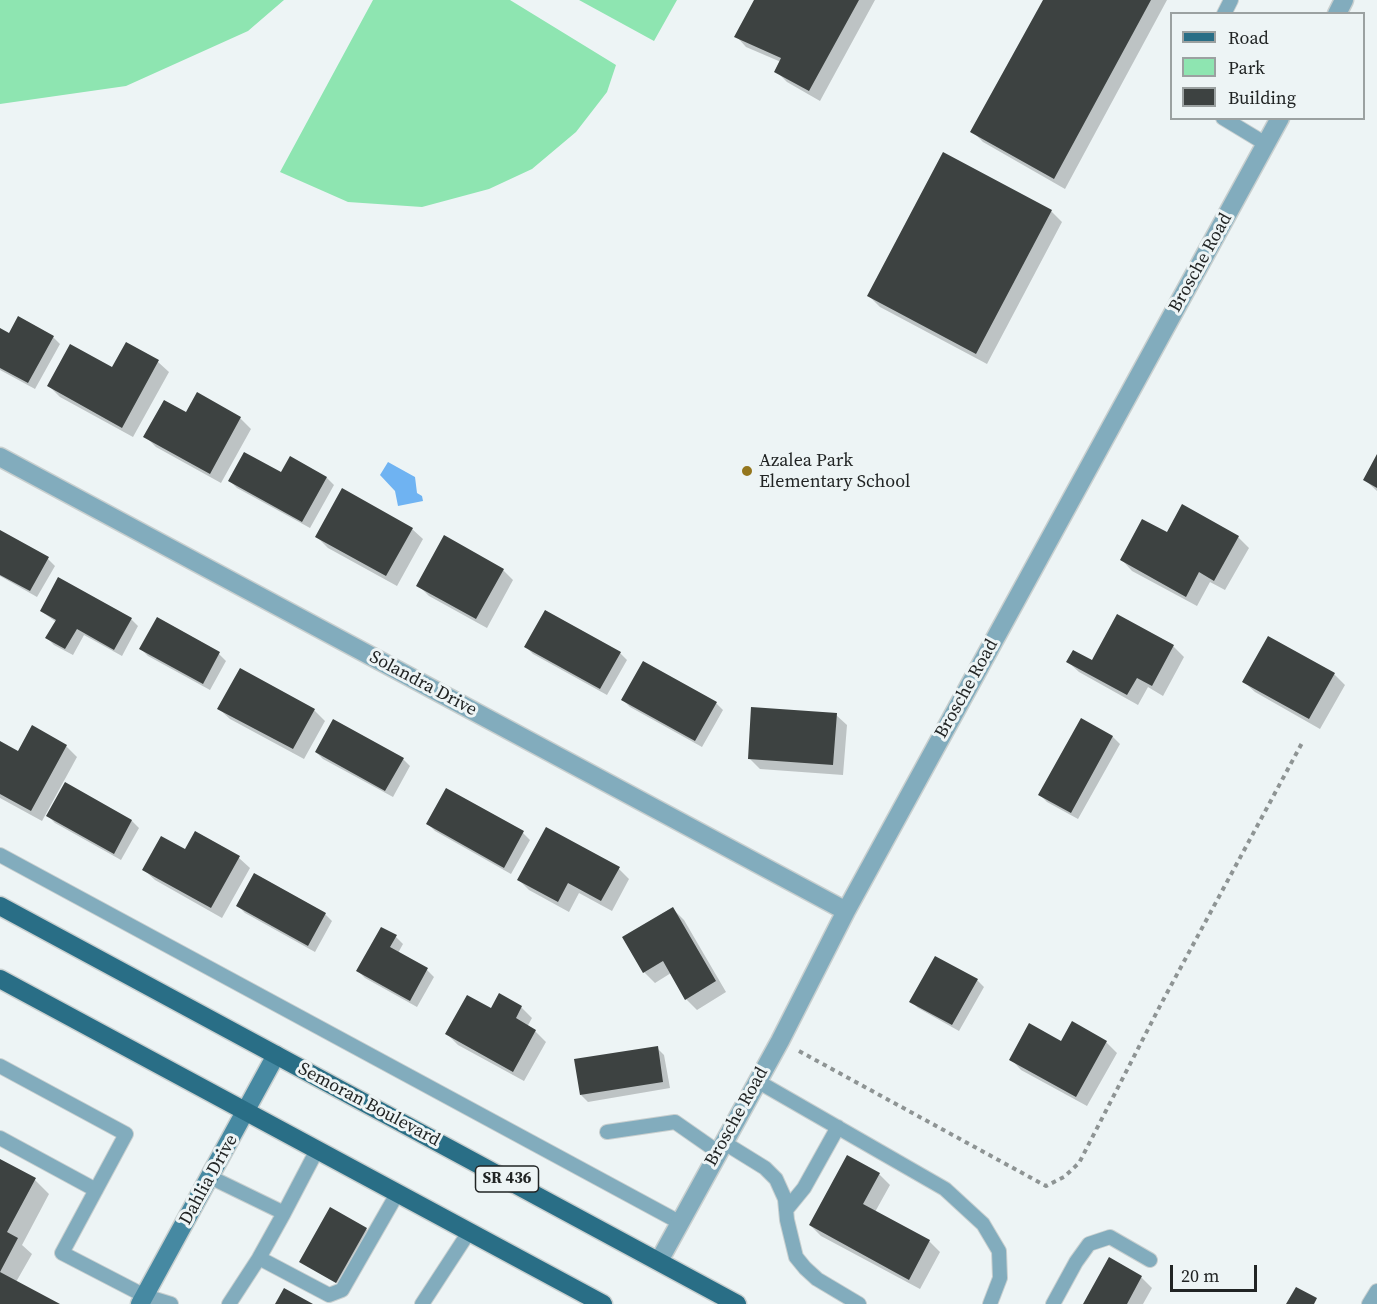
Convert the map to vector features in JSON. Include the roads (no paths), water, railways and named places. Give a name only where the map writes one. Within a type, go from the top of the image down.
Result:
[{"type":"main road","name":"Semoran Boulevard","points":[[0,906],[737,1304]]},
{"type":"main road","points":[[0,979],[603,1304]]},
{"type":"street","name":"Brosche Road","points":[[659,1261],[780,1041],[846,911],[1279,120]]},
{"type":"street","name":"Solandra Drive","points":[[0,457],[846,911]]},
{"type":"street","name":"Dahlia Drive","points":[[142,1300],[276,1055]]},
{"type":"lane","points":[[1226,120],[1266,144]]},
{"type":"lane","points":[[0,855],[679,1222]]},
{"type":"lane","points":[[0,1066],[126,1134],[62,1253],[142,1300],[171,1304]]},
{"type":"lane","points":[[757,1081],[945,1189],[983,1224],[999,1251],[1000,1278],[990,1304]]},
{"type":"lane","points":[[607,1132],[675,1122],[765,1168],[776,1179],[784,1199],[796,1257],[817,1280],[859,1304]]},
{"type":"lane","points":[[786,1210],[804,1188],[838,1128]]},
{"type":"lane","points":[[0,1138],[96,1190]]},
{"type":"lane","points":[[229,1304],[284,1213],[317,1150]]},
{"type":"lane","points":[[210,1177],[284,1213]]},
{"type":"lane","points":[[258,1258],[329,1295],[342,1290],[397,1194]]},
{"type":"lane","points":[[422,1304],[469,1232]]},
{"type":"lane","points":[[1053,1304],[1076,1262],[1089,1244],[1110,1237],[1150,1260]]},
{"type":"lane","points":[[1369,1304],[1377,1291]]},
{"type":"water","points":[[388,462],[415,477],[417,493],[422,496],[423,501],[398,506],[395,491],[380,475]]},
{"type":"place","name":"Azalea Park Elementary School","points":[[747,471]]}]
